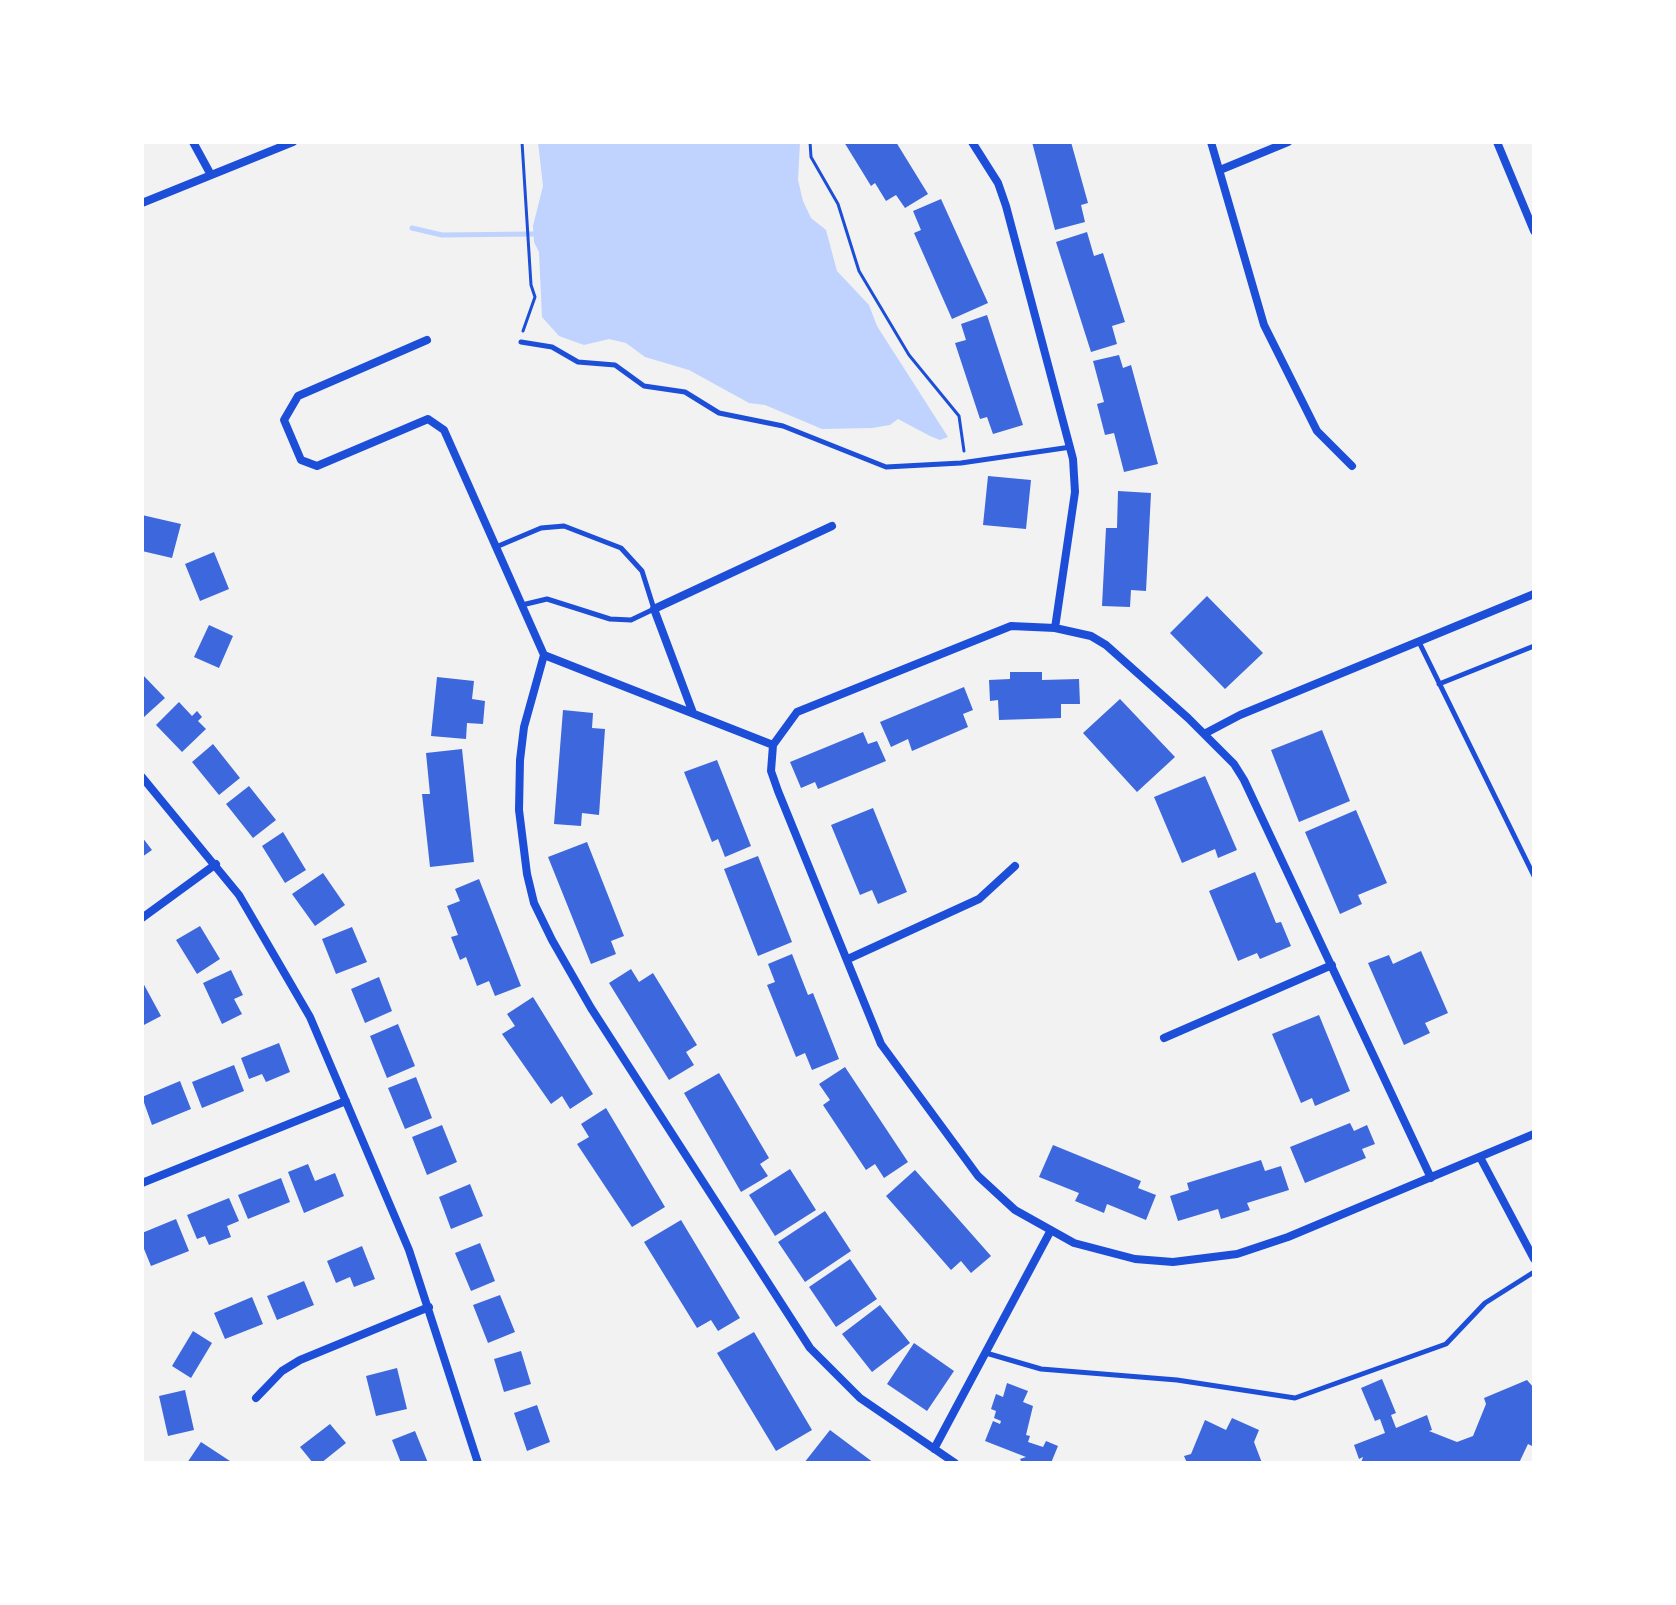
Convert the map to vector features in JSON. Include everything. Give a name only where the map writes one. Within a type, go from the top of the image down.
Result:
[{"type":"street","points":[[193,142],[211,175]]},
{"type":"street","points":[[142,203],[293,142]]},
{"type":"street","points":[[972,142],[998,183],[1006,206],[1071,447],[1075,492],[1055,628]]},
{"type":"street","points":[[1211,142],[1264,325],[1317,431],[1352,466]]},
{"type":"street","points":[[1220,170],[1288,142]]},
{"type":"street","points":[[1497,142],[1534,231]]},
{"type":"street","points":[[427,340],[298,396],[284,420],[301,460],[317,466],[428,419],[444,430],[544,655],[524,727],[519,810],[520,840],[534,903],[552,940],[591,1008],[810,1348],[860,1398],[955,1463]]},
{"type":"street","points":[[693,713],[654,609],[832,526]]},
{"type":"street","points":[[1204,734],[1240,715],[1534,594]]},
{"type":"street","points":[[1431,1178],[1244,780],[1204,734],[1106,645],[1091,636],[1055,628],[1011,626],[797,712],[773,745],[771,771],[778,791],[881,1044],[908,1085],[978,1176],[1015,1210],[1051,1230],[1092,1250],[1135,1259],[1194,1261],[1237,1254],[1288,1237],[1481,1159],[1534,1134]]},
{"type":"street","points":[[544,655],[773,745]]},
{"type":"street","points":[[142,777],[216,864],[275,951],[310,1017],[391,1203],[429,1307],[478,1463]]},
{"type":"street","points":[[142,918],[216,864]]},
{"type":"street","points":[[848,959],[979,899],[1015,866]]},
{"type":"street","points":[[1164,1038],[1332,965]]},
{"type":"street","points":[[142,1183],[346,1101]]},
{"type":"street","points":[[1481,1159],[1522,1243],[1534,1259]]},
{"type":"street","points":[[934,1449],[1051,1230]]},
{"type":"street","points":[[256,1398],[282,1371],[300,1360],[429,1307]]},
{"type":"lane","points":[[521,342],[552,347],[578,362],[615,365],[644,386],[685,392],[719,413],[783,426],[873,464],[911,468],[1071,447]]},
{"type":"lane","points":[[496,547],[541,528],[564,526],[621,548],[642,571],[654,609],[631,620],[610,619],[547,599],[522,605]]},
{"type":"lane","points":[[1419,642],[1534,876]]},
{"type":"lane","points":[[1439,684],[1534,646]]},
{"type":"lane","points":[[986,1353],[1041,1369],[1177,1380],[1295,1398],[1446,1344],[1485,1303],[1534,1272]]},
{"type":"path","points":[[521,342],[535,297],[522,142]]},
{"type":"path","points":[[810,142],[811,157],[838,204],[859,271],[909,355],[959,416],[963,434],[961,463]]},
{"type":"water","points":[[538,142],[800,142],[798,180],[803,201],[811,218],[826,230],[837,271],[869,305],[877,326],[948,437],[940,440],[898,419],[890,425],[872,428],[822,429],[765,405],[749,403],[689,370],[645,357],[626,343],[609,339],[584,345],[559,336],[542,317],[539,252],[534,242],[533,226],[543,186]]},
{"type":"building","points":[[844,142],[896,142],[928,194],[905,208],[896,195],[886,201],[875,183],[871,186]]},
{"type":"building","points":[[1032,142],[1071,142],[1088,203],[1081,205],[1085,222],[1055,230]]},
{"type":"building","points":[[941,199],[988,303],[952,319],[914,233],[921,230],[913,211]]},
{"type":"building","points":[[1087,232],[1094,256],[1103,253],[1125,322],[1112,326],[1117,344],[1091,352],[1056,242]]},
{"type":"building","points":[[987,315],[1023,425],[993,434],[987,417],[980,419],[955,343],[966,340],[961,324]]},
{"type":"building","points":[[1119,355],[1123,368],[1131,365],[1158,464],[1124,472],[1114,433],[1105,435],[1097,404],[1104,402],[1093,361]]},
{"type":"building","points":[[988,476],[1031,480],[1026,529],[983,525]]},
{"type":"building","points":[[1118,491],[1151,493],[1146,591],[1131,590],[1130,607],[1102,606],[1106,528],[1117,528]]},
{"type":"building","points":[[142,515],[181,524],[172,558],[142,551]]},
{"type":"building","points":[[214,552],[229,589],[200,601],[185,564]]},
{"type":"building","points":[[1207,596],[1263,653],[1225,689],[1170,633]]},
{"type":"building","points":[[209,625],[233,636],[219,668],[194,657]]},
{"type":"building","points":[[1010,672],[1042,672],[1042,680],[1079,679],[1080,704],[1061,704],[1061,718],[999,720],[998,700],[990,701],[989,680],[1010,679]]},
{"type":"building","points":[[142,674],[165,698],[144,717],[142,715]]},
{"type":"building","points":[[437,677],[474,681],[472,699],[485,701],[483,724],[467,723],[466,739],[431,736]]},
{"type":"building","points":[[964,687],[973,710],[963,714],[968,727],[912,751],[908,739],[891,747],[880,722]]},
{"type":"building","points":[[1120,699],[1175,757],[1137,792],[1083,733]]},
{"type":"building","points":[[179,702],[192,716],[197,711],[202,717],[198,721],[206,729],[182,752],[156,725]]},
{"type":"building","points":[[563,710],[593,713],[592,728],[605,729],[599,815],[582,813],[581,826],[554,824]]},
{"type":"building","points":[[1322,730],[1350,801],[1299,822],[1271,750]]},
{"type":"building","points":[[863,732],[868,744],[877,741],[886,761],[818,789],[815,782],[801,788],[790,762]]},
{"type":"building","points":[[213,744],[240,778],[219,795],[192,762]]},
{"type":"building","points":[[462,749],[474,862],[430,867],[422,794],[430,794],[426,753]]},
{"type":"building","points":[[717,760],[751,846],[725,857],[718,839],[712,842],[684,772]]},
{"type":"building","points":[[1205,776],[1237,850],[1218,858],[1215,849],[1182,863],[1154,797]]},
{"type":"building","points":[[249,786],[276,820],[253,838],[226,804]]},
{"type":"building","points":[[873,808],[907,892],[878,904],[872,890],[860,895],[831,825]]},
{"type":"building","points":[[1356,810],[1387,883],[1358,895],[1362,904],[1340,914],[1305,832]]},
{"type":"building","points":[[283,832],[306,870],[285,883],[262,846]]},
{"type":"building","points":[[142,837],[152,850],[142,857]]},
{"type":"building","points":[[587,842],[624,936],[611,941],[616,954],[591,964],[548,857]]},
{"type":"building","points":[[758,856],[792,942],[758,956],[724,869]]},
{"type":"building","points":[[1255,872],[1276,923],[1281,922],[1291,946],[1260,959],[1257,953],[1238,961],[1209,891]]},
{"type":"building","points":[[323,873],[345,905],[315,926],[292,894]]},
{"type":"building","points":[[479,879],[521,986],[495,996],[489,981],[477,986],[466,957],[460,960],[451,937],[458,935],[447,906],[460,901],[455,889]]},
{"type":"building","points":[[200,926],[220,959],[197,974],[176,940]]},
{"type":"building","points":[[352,927],[367,962],[336,974],[322,939]]},
{"type":"building","points":[[1421,951],[1448,1013],[1425,1023],[1430,1033],[1404,1045],[1368,963],[1389,955],[1393,964]]},
{"type":"building","points":[[792,954],[808,995],[813,993],[839,1059],[812,1070],[805,1053],[796,1057],[767,985],[775,982],[768,964]]},
{"type":"building","points":[[631,969],[639,982],[653,973],[697,1045],[686,1052],[694,1065],[669,1080],[609,983]]},
{"type":"building","points":[[231,970],[243,995],[234,999],[242,1014],[222,1024],[203,983]]},
{"type":"building","points":[[379,977],[392,1011],[365,1023],[351,989]]},
{"type":"building","points":[[142,981],[161,1016],[142,1026]]},
{"type":"building","points":[[533,997],[593,1094],[570,1109],[562,1096],[551,1104],[502,1034],[515,1026],[507,1014]]},
{"type":"building","points":[[1319,1015],[1350,1091],[1315,1106],[1312,1098],[1301,1103],[1272,1034]]},
{"type":"building","points":[[398,1024],[415,1066],[387,1078],[370,1036]]},
{"type":"building","points":[[279,1043],[290,1072],[266,1082],[262,1074],[249,1079],[241,1058]]},
{"type":"building","points":[[234,1065],[244,1091],[202,1108],[192,1082]]},
{"type":"building","points":[[845,1067],[908,1162],[884,1178],[875,1164],[866,1170],[823,1105],[830,1100],[819,1084]]},
{"type":"building","points":[[719,1073],[769,1158],[760,1164],[768,1176],[741,1192],[684,1093]]},
{"type":"building","points":[[416,1077],[432,1118],[405,1129],[388,1088]]},
{"type":"building","points":[[180,1081],[191,1109],[152,1125],[142,1097]]},
{"type":"building","points":[[606,1108],[665,1207],[632,1227],[577,1144],[589,1137],[581,1124]]},
{"type":"building","points":[[1350,1123],[1354,1131],[1367,1125],[1375,1144],[1362,1149],[1366,1158],[1305,1183],[1290,1147]]},
{"type":"building","points":[[442,1125],[457,1162],[427,1175],[412,1137]]},
{"type":"building","points":[[1053,1145],[1141,1181],[1138,1188],[1156,1195],[1146,1220],[1107,1204],[1104,1213],[1075,1201],[1079,1193],[1039,1177]]},
{"type":"building","points":[[1261,1160],[1265,1171],[1281,1166],[1289,1190],[1247,1203],[1250,1210],[1221,1219],[1218,1209],[1178,1221],[1170,1196],[1189,1190],[1187,1183]]},
{"type":"building","points":[[308,1164],[315,1181],[335,1173],[344,1196],[304,1213],[288,1172]]},
{"type":"building","points":[[790,1169],[816,1210],[775,1236],[749,1195]]},
{"type":"building","points":[[915,1170],[991,1256],[971,1273],[961,1261],[951,1270],[886,1196]]},
{"type":"building","points":[[281,1178],[290,1202],[248,1219],[238,1195]]},
{"type":"building","points":[[470,1184],[483,1216],[451,1229],[439,1197]]},
{"type":"building","points":[[229,1198],[239,1221],[227,1226],[231,1237],[209,1245],[205,1236],[197,1239],[187,1215]]},
{"type":"building","points":[[825,1211],[851,1251],[805,1282],[778,1242]]},
{"type":"building","points":[[176,1219],[189,1251],[151,1266],[142,1244],[142,1233]]},
{"type":"building","points":[[681,1220],[740,1318],[718,1331],[711,1320],[697,1328],[644,1242]]},
{"type":"building","points":[[480,1243],[495,1281],[471,1291],[455,1253]]},
{"type":"building","points":[[362,1246],[375,1279],[354,1287],[350,1277],[336,1283],[327,1261]]},
{"type":"building","points":[[850,1259],[877,1299],[836,1327],[809,1287]]},
{"type":"building","points":[[304,1281],[314,1305],[277,1320],[267,1296]]},
{"type":"building","points":[[500,1295],[515,1332],[488,1343],[473,1305]]},
{"type":"building","points":[[252,1297],[263,1324],[225,1339],[214,1313]]},
{"type":"building","points":[[880,1305],[910,1343],[872,1372],[842,1334]]},
{"type":"building","points":[[193,1331],[212,1343],[191,1378],[172,1366]]},
{"type":"building","points":[[754,1332],[812,1430],[776,1451],[717,1353]]},
{"type":"building","points":[[914,1343],[954,1371],[927,1411],[887,1384]]},
{"type":"building","points":[[521,1351],[531,1384],[504,1392],[494,1359]]},
{"type":"building","points":[[397,1368],[407,1409],[376,1416],[366,1376]]},
{"type":"building","points":[[1382,1379],[1396,1413],[1391,1415],[1396,1428],[1427,1415],[1432,1430],[1429,1431],[1457,1442],[1473,1436],[1486,1404],[1484,1398],[1527,1380],[1534,1388],[1534,1447],[1528,1444],[1519,1463],[1361,1463],[1363,1457],[1359,1459],[1354,1445],[1385,1433],[1380,1419],[1375,1421],[1361,1388]]},
{"type":"building","points":[[1007,1383],[1028,1391],[1023,1402],[1033,1406],[1026,1435],[1030,1436],[1028,1442],[1043,1447],[1046,1441],[1058,1446],[1051,1463],[1022,1463],[1020,1459],[1026,1457],[985,1441],[993,1421],[1000,1424],[1001,1421],[994,1418],[996,1411],[991,1409],[996,1394],[1003,1397]]},
{"type":"building","points":[[185,1390],[194,1430],[168,1436],[159,1396]]},
{"type":"building","points":[[537,1405],[550,1442],[527,1451],[514,1413]]},
{"type":"building","points":[[1232,1418],[1259,1430],[1254,1442],[1262,1463],[1187,1463],[1184,1456],[1191,1454],[1205,1420],[1226,1430]]},
{"type":"building","points":[[330,1424],[346,1443],[321,1463],[313,1463],[300,1447]]},
{"type":"building","points":[[830,1430],[874,1463],[804,1463]]},
{"type":"building","points":[[415,1431],[428,1463],[401,1463],[392,1440]]},
{"type":"building","points":[[201,1442],[233,1463],[187,1463]]},
{"type":"waterway","points":[[412,228],[442,235],[533,234]]}]
